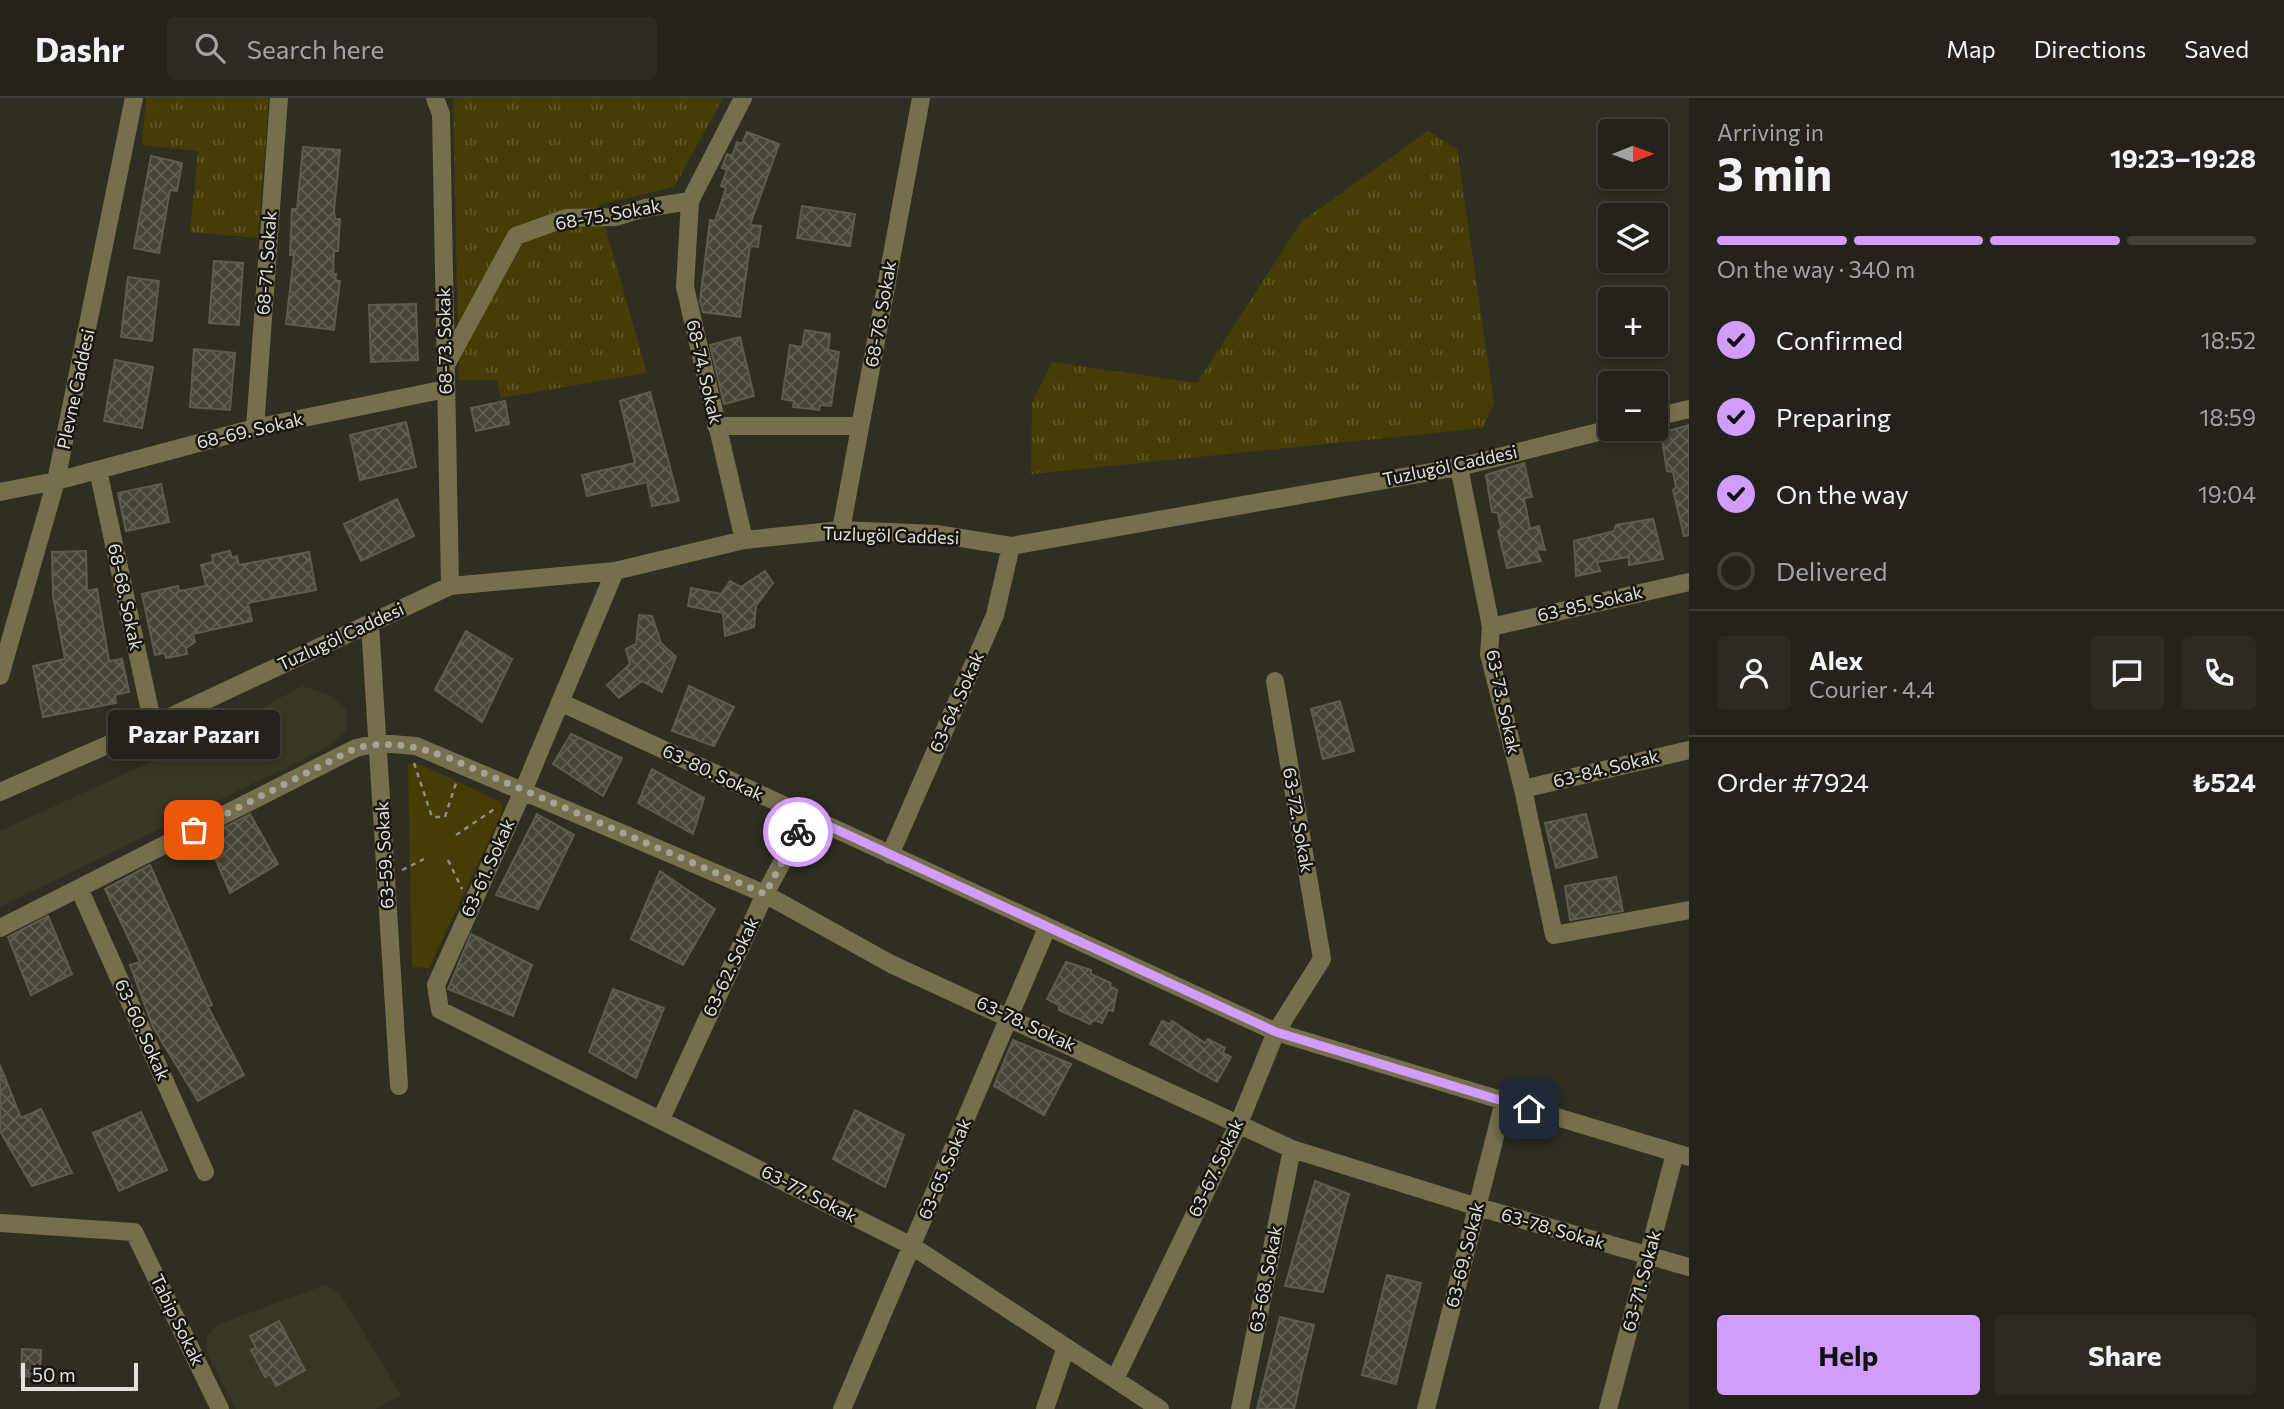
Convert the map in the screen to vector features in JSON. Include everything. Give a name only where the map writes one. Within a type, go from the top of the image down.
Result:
[{"type":"street","name":"Plevne Caddesi","points":[[0,676],[6,639],[56,481],[134,98]]},
{"type":"street","name":"68-71. Sokak","points":[[256,428],[279,98]]},
{"type":"street","name":"68-73. Sokak","points":[[435,98],[441,114],[450,586]]},
{"type":"street","points":[[690,201],[743,98]]},
{"type":"street","name":"68-76. Sokak","points":[[841,530],[921,98]]},
{"type":"street","name":"68-75. Sokak","points":[[446,365],[516,236],[566,218],[616,217],[645,208],[690,201]]},
{"type":"street","name":"68-74. Sokak","points":[[690,201],[685,287],[744,540]]},
{"type":"street","name":"68-69. Sokak","points":[[0,492],[56,481],[256,428],[446,389]]},
{"type":"street","points":[[1668,414],[1689,409]]},
{"type":"street","points":[[716,426],[860,426]]},
{"type":"street","name":"Tuzlugöl Caddesi","points":[[0,792],[153,725],[450,586],[615,572],[744,540],[841,530],[936,534],[1011,546],[1459,467],[1598,432]]},
{"type":"street","name":"63-73. Sokak","points":[[1459,467],[1491,627],[1489,654],[1523,789],[1554,935],[1689,910]]},
{"type":"street","name":"68-68. Sokak","points":[[98,470],[153,725]]},
{"type":"street","name":"63-64. Sokak","points":[[890,855],[995,615],[1011,546]]},
{"type":"street","name":"63-61. Sokak","points":[[440,1010],[436,985],[523,790],[615,572]]},
{"type":"street","name":"63-85. Sokak","points":[[1491,627],[1689,582]]},
{"type":"street","name":"63-59. Sokak","points":[[370,624],[398,1086]]},
{"type":"street","name":"63-72. Sokak","points":[[1275,681],[1322,959]]},
{"type":"street","name":"63-80. Sokak","points":[[560,702],[1276,1032],[1682,1155]]},
{"type":"street","points":[[0,928],[356,748],[378,743]]},
{"type":"street","name":"63-78. Sokak","points":[[378,743],[408,745],[463,764],[765,894],[891,964],[1009,1016],[1292,1149],[1478,1207],[1689,1267]]},
{"type":"street","name":"63-84. Sokak","points":[[1523,789],[1689,750]]},
{"type":"street","name":"63-62. Sokak","points":[[661,1119],[765,894],[807,816]]},
{"type":"street","name":"63-60. Sokak","points":[[79,888],[205,1172]]},
{"type":"street","name":"63-65. Sokak","points":[[842,1409],[1047,928]]},
{"type":"street","name":"63-67. Sokak","points":[[1115,1379],[1239,1123],[1276,1032],[1322,959]]},
{"type":"street","name":"63-77. Sokak","points":[[440,1010],[912,1247],[1160,1409]]},
{"type":"street","name":"63-69. Sokak","points":[[1426,1409],[1504,1101]]},
{"type":"street","name":"63-68. Sokak","points":[[1240,1409],[1292,1149]]},
{"type":"street","name":"63-71. Sokak","points":[[1608,1409],[1648,1256],[1682,1155]]},
{"type":"street","name":"Tabip Sokak","points":[[0,1223],[134,1231],[220,1409]]},
{"type":"street","points":[[1045,1409],[1066,1347]]},
{"type":"path","points":[[408,745],[432,817],[445,817],[463,764]]},
{"type":"path","points":[[456,835],[497,807]]},
{"type":"path","points":[[386,878],[424,859]]},
{"type":"path","points":[[449,860],[471,907]]},
{"type":"shaded area","points":[[302,686],[327,694],[346,708],[347,729],[330,746],[0,907],[0,831],[225,728]]},
{"type":"shaded area","points":[[325,1285],[341,1295],[401,1395],[375,1409],[236,1409],[206,1352],[207,1336],[219,1324]]},
{"type":"green space","points":[[146,98],[269,98],[258,238],[190,232],[198,151],[142,145]]},
{"type":"green space","points":[[453,98],[723,98],[674,187],[599,205],[647,373],[501,398],[497,380],[459,380]]},
{"type":"green space","points":[[1428,131],[1457,149],[1494,403],[1483,428],[1031,474],[1032,403],[1052,362],[1197,383],[1301,222]]},
{"type":"green space","points":[[408,764],[422,765],[501,802],[502,813],[429,968],[412,967]]},
{"type":"building","points":[[747,132],[779,144],[750,225],[761,226],[758,247],[750,246],[740,317],[703,312],[700,301],[710,220],[715,221],[726,188],[721,186],[727,170],[722,168],[727,154],[732,156],[737,142],[742,144]]},
{"type":"building","points":[[303,147],[340,150],[334,211],[335,219],[340,219],[333,274],[336,274],[335,280],[340,281],[334,330],[286,324],[294,255],[290,255],[292,209],[297,209]]},
{"type":"building","points":[[151,156],[182,163],[177,191],[170,190],[159,253],[134,248]]},
{"type":"building","points":[[802,206],[855,214],[850,246],[797,238]]},
{"type":"building","points":[[214,261],[243,263],[239,325],[209,323]]},
{"type":"building","points":[[128,277],[159,281],[152,341],[121,337]]},
{"type":"building","points":[[416,304],[418,360],[371,362],[369,305]]},
{"type":"building","points":[[805,330],[830,334],[828,350],[839,352],[831,406],[820,405],[819,410],[793,407],[794,401],[782,399],[790,345],[802,347]]},
{"type":"building","points":[[740,337],[754,396],[724,404],[710,345]]},
{"type":"building","points":[[194,349],[235,353],[230,410],[190,407]]},
{"type":"building","points":[[115,360],[153,367],[142,428],[104,421]]},
{"type":"building","points":[[650,392],[679,501],[652,506],[647,482],[587,496],[582,475],[635,463],[620,401]]},
{"type":"building","points":[[505,401],[509,424],[476,431],[471,408]]},
{"type":"building","points":[[406,422],[416,467],[360,480],[350,435]]},
{"type":"building","points":[[1689,425],[1689,535],[1684,536],[1673,490],[1676,487],[1673,472],[1667,471],[1662,441],[1668,441],[1668,431]]},
{"type":"building","points":[[1524,463],[1532,497],[1524,498],[1530,529],[1539,526],[1545,550],[1536,549],[1541,561],[1507,568],[1498,531],[1501,528],[1498,513],[1492,512],[1486,475]]},
{"type":"building","points":[[161,484],[169,522],[126,531],[118,493]]},
{"type":"building","points":[[397,499],[414,536],[361,561],[344,524]]},
{"type":"building","points":[[1653,519],[1663,559],[1629,565],[1629,557],[1597,562],[1600,571],[1576,576],[1574,541],[1614,531],[1616,525]]},
{"type":"building","points":[[86,551],[87,591],[97,589],[109,661],[122,659],[129,692],[115,695],[116,703],[43,717],[33,666],[65,659],[53,596],[52,552]]},
{"type":"building","points":[[230,551],[232,558],[237,556],[239,565],[309,552],[316,590],[248,603],[252,621],[193,634],[195,642],[186,648],[187,654],[166,658],[165,653],[155,655],[142,594],[178,586],[179,591],[206,586],[201,565],[213,562],[212,555]]},
{"type":"building","points":[[765,571],[773,583],[756,606],[754,627],[725,636],[723,613],[688,606],[691,588],[721,594],[730,581],[741,587]]},
{"type":"building","points":[[639,615],[652,616],[661,643],[676,657],[662,692],[642,681],[619,698],[607,685],[630,664],[626,649],[636,644]]},
{"type":"building","points":[[466,631],[512,659],[482,722],[435,690]]},
{"type":"building","points":[[689,686],[734,707],[714,746],[672,731]]},
{"type":"building","points":[[1340,701],[1354,751],[1323,759],[1311,709]]},
{"type":"building","points":[[571,734],[622,758],[603,796],[553,764]]},
{"type":"building","points":[[652,769],[704,798],[693,834],[638,803]]},
{"type":"building","points":[[250,814],[278,864],[230,893],[206,837]]},
{"type":"building","points":[[537,814],[574,835],[538,909],[496,895]]},
{"type":"building","points":[[1586,814],[1597,857],[1556,868],[1545,823]]},
{"type":"building","points":[[150,865],[212,1005],[208,1007],[244,1075],[198,1101],[153,1027],[130,965],[140,962],[105,889]]},
{"type":"building","points":[[660,871],[715,909],[683,965],[631,939]]},
{"type":"building","points":[[1616,877],[1623,911],[1570,920],[1565,886]]},
{"type":"building","points":[[48,916],[72,974],[31,995],[8,937]]},
{"type":"building","points":[[471,934],[532,965],[513,1016],[448,989]]},
{"type":"building","points":[[1066,962],[1091,970],[1091,974],[1111,983],[1110,986],[1117,990],[1113,1011],[1108,1010],[1102,1023],[1094,1020],[1090,1024],[1059,1010],[1059,1005],[1047,999]]},
{"type":"building","points":[[613,989],[664,1008],[636,1078],[589,1052]]},
{"type":"building","points":[[1162,1021],[1170,1024],[1172,1021],[1205,1043],[1208,1039],[1225,1048],[1223,1053],[1231,1057],[1217,1082],[1150,1044]]},
{"type":"building","points":[[1013,1040],[1071,1064],[1044,1115],[994,1086]]},
{"type":"building","points":[[0,1065],[21,1118],[41,1109],[72,1173],[32,1186],[0,1131]]},
{"type":"building","points":[[855,1110],[904,1135],[885,1187],[833,1159]]},
{"type":"building","points":[[141,1112],[167,1170],[119,1191],[93,1133]]},
{"type":"building","points":[[1315,1181],[1349,1194],[1323,1292],[1285,1286]]},
{"type":"building","points":[[1387,1275],[1421,1283],[1396,1384],[1362,1375]]},
{"type":"building","points":[[1280,1317],[1314,1325],[1294,1409],[1257,1409]]},
{"type":"building","points":[[279,1321],[305,1370],[276,1386],[270,1374],[265,1377],[251,1350],[256,1348],[250,1336]]},
{"type":"building","points":[[22,1349],[41,1350],[40,1377],[21,1376]]},
{"type":"way so far","points":[[194,830],[356,748],[378,743],[416,746],[449,758],[765,894],[798,832]]},
{"type":"place","name":"Pazar Pazarı","points":[[194,830]]},
{"type":"route","points":[[798,832],[807,816],[1276,1032],[1529,1109]]}]
